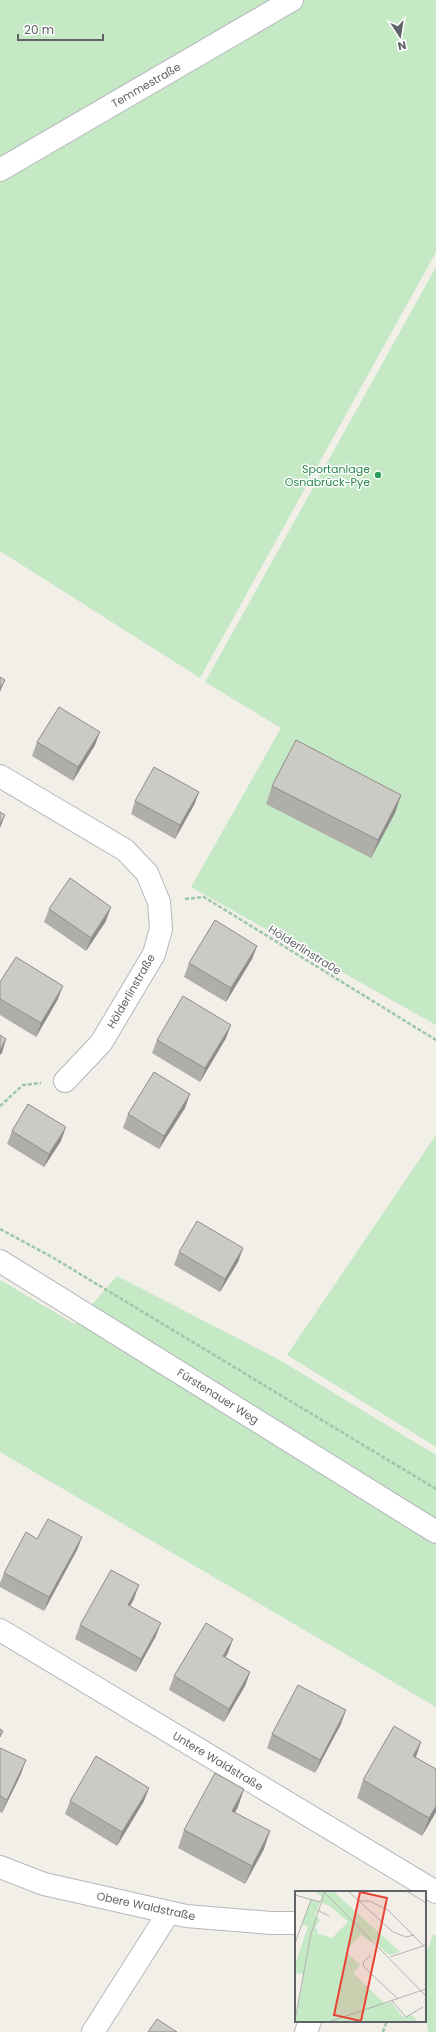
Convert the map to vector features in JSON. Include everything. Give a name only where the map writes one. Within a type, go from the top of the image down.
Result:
[{"type":"street","name":"Temmestraße","points":[[0,170],[292,0]]},
{"type":"street","name":"Hölderlinstraße","points":[[0,776],[125,850],[147,872],[159,902],[161,929],[154,954],[101,1043],[65,1080]]},
{"type":"street","name":"Fürstenauer Weg","points":[[0,1261],[436,1532]]},
{"type":"street","name":"Untere Waldstraße","points":[[0,1630],[429,1890]]},
{"type":"street","name":"Obere Waldstraße","points":[[0,1867],[44,1884],[186,1916],[271,1923],[295,1923]]},
{"type":"street","points":[[93,2032],[169,1912]]},
{"type":"street","points":[[306,2032],[310,2022]]},
{"type":"path","name":"Hölderlinstra0e","points":[[159,902],[204,897],[436,1040]]},
{"type":"path","points":[[0,1106],[23,1085],[65,1080]]},
{"type":"path","points":[[0,1229],[52,1257],[436,1489]]},
{"type":"path","points":[[383,2032],[387,2022]]},
{"type":"green space","points":[[0,0],[436,0],[436,252],[200,678],[0,551]]},
{"type":"green space","name":"Sportanlage Osnabrück-Pye","points":[[436,267],[436,1025],[191,887],[281,728],[205,682]]},
{"type":"green space","points":[[436,1135],[436,1447],[287,1355]]},
{"type":"green space","points":[[117,1276],[278,1359],[436,1455],[436,1707],[0,1452],[0,1280],[75,1324]]},
{"type":"green space","points":[[433,1935],[436,1935],[436,2032],[428,2032],[426,2018],[426,1953]]},
{"type":"building","points":[[0,677],[5,680],[0,688]]},
{"type":"building","points":[[59,707],[100,732],[78,767],[37,742]]},
{"type":"building","points":[[296,740],[401,795],[378,840],[272,786]]},
{"type":"building","points":[[154,767],[199,792],[180,825],[135,801]]},
{"type":"building","points":[[0,812],[5,815],[0,824]]},
{"type":"building","points":[[70,878],[111,907],[91,938],[49,909]]},
{"type":"building","points":[[215,920],[257,946],[231,988],[189,963]]},
{"type":"building","points":[[16,957],[63,986],[41,1023],[0,999],[0,982]]},
{"type":"building","points":[[183,996],[231,1025],[205,1068],[157,1040]]},
{"type":"building","points":[[0,1035],[6,1039],[0,1050]]},
{"type":"building","points":[[154,1072],[190,1094],[164,1136],[128,1114]]},
{"type":"building","points":[[28,1104],[66,1127],[49,1154],[12,1131]]},
{"type":"building","points":[[197,1221],[243,1248],[225,1279],[179,1252]]},
{"type":"building","points":[[48,1519],[82,1537],[49,1597],[4,1573],[26,1532],[37,1539]]},
{"type":"building","points":[[111,1570],[139,1585],[128,1605],[161,1623],[141,1659],[80,1625]]},
{"type":"building","points":[[206,1623],[233,1639],[223,1656],[250,1672],[229,1709],[174,1676]]},
{"type":"building","points":[[298,1685],[346,1710],[320,1760],[272,1734]]},
{"type":"building","points":[[394,1726],[421,1742],[413,1756],[436,1769],[436,1806],[429,1818],[363,1780]]},
{"type":"building","points":[[0,1729],[3,1731],[0,1737]]},
{"type":"building","points":[[0,1748],[26,1760],[7,1800],[0,1796]]},
{"type":"building","points":[[96,1756],[149,1788],[122,1832],[70,1801]]},
{"type":"building","points":[[215,1773],[244,1789],[232,1811],[270,1831],[252,1866],[184,1830]]},
{"type":"building","points":[[157,2019],[177,2032],[148,2032]]},
{"type":"place","name":"Sportanlage Osnabrück-Pye","points":[[378,475]]}]
